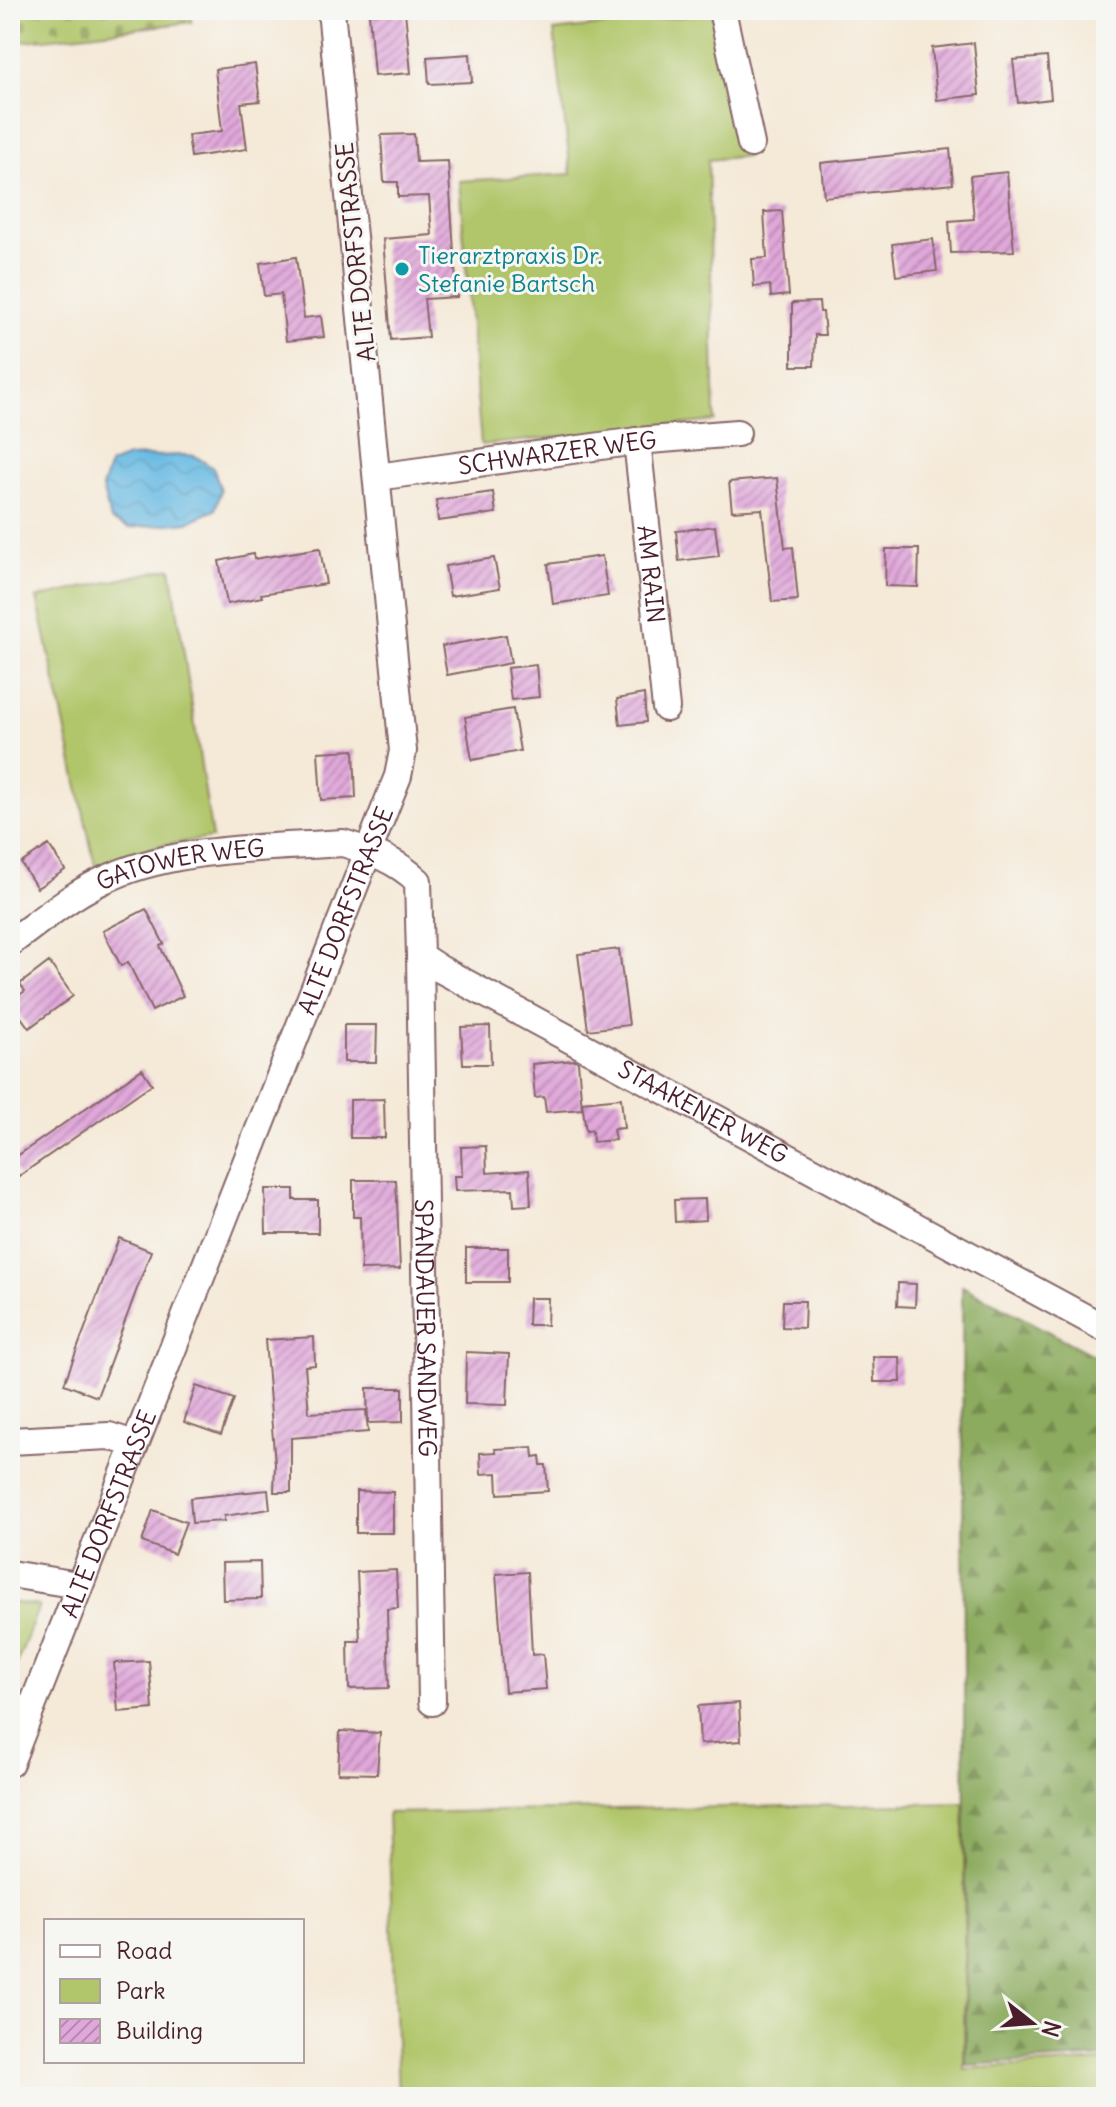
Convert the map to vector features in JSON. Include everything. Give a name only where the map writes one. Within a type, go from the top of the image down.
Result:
[{"type":"street","name":"ALTE DORFSTRASSE","points":[[10,1763],[398,776],[403,751],[331,10]]},
{"type":"street","points":[[722,10],[751,144]]},
{"type":"street","name":"SCHWARZER WEG","points":[[377,477],[637,441],[737,433]]},
{"type":"street","name":"AM RAIN","points":[[637,441],[666,708]]},
{"type":"street","name":"GATOWER WEG","points":[[10,943],[80,892],[114,875],[195,853],[343,843],[368,852]]},
{"type":"street","points":[[368,852],[401,864],[418,881],[420,956]]},
{"type":"street","name":"STAAKENER WEG","points":[[420,956],[639,1078],[1106,1329]]},
{"type":"street","name":"SPANDAUER SANDWEG","points":[[420,956],[432,1702]]},
{"type":"street","points":[[10,1441],[109,1436],[134,1444]]},
{"type":"street","points":[[10,1574],[78,1585]]},
{"type":"green space","points":[[10,10],[191,10],[192,22],[10,43]]},
{"type":"green space","points":[[712,13],[746,156],[708,160],[715,421],[481,445],[459,181],[571,174],[554,31]]},
{"type":"green space","points":[[171,568],[212,838],[156,846],[96,870],[37,598]]},
{"type":"green space","points":[[962,1286],[1106,1362],[1106,2057],[966,2065]]},
{"type":"green space","points":[[10,1602],[39,1606],[10,1682]]},
{"type":"green space","points":[[964,1803],[964,2069],[1106,2061],[1106,2097],[398,2097],[388,1813]]},
{"type":"water","points":[[195,456],[213,468],[221,490],[215,510],[188,522],[129,528],[111,520],[102,488],[110,464],[128,457]]},
{"type":"building","points":[[405,11],[411,73],[374,76],[369,14]]},
{"type":"building","points":[[974,43],[979,95],[937,100],[932,48]]},
{"type":"building","points":[[470,54],[472,82],[429,84],[427,57]]},
{"type":"building","points":[[1047,57],[1051,99],[1018,103],[1013,60]]},
{"type":"building","points":[[255,64],[260,101],[241,103],[247,149],[191,157],[188,135],[222,131],[215,69]]},
{"type":"building","points":[[414,134],[416,162],[448,161],[457,297],[424,299],[428,337],[391,340],[383,239],[432,235],[429,196],[398,197],[398,182],[384,182],[381,135]]},
{"type":"building","points":[[950,149],[953,184],[824,197],[821,163]]},
{"type":"building","points":[[1007,172],[1014,251],[951,253],[949,221],[974,219],[970,176]]},
{"type":"building","points":[[782,211],[789,295],[771,297],[770,285],[754,287],[752,259],[767,258],[764,212]]},
{"type":"building","points":[[933,239],[937,271],[896,276],[892,244]]},
{"type":"building","points":[[296,257],[304,318],[321,316],[324,337],[286,341],[281,294],[264,296],[260,263]]},
{"type":"building","points":[[819,302],[825,335],[815,335],[814,366],[792,366],[792,303]]},
{"type":"building","points":[[777,478],[785,548],[793,547],[798,600],[772,602],[762,509],[732,511],[729,482]]},
{"type":"building","points":[[493,492],[496,513],[438,521],[436,500]]},
{"type":"building","points":[[715,526],[719,556],[679,561],[676,531]]},
{"type":"building","points":[[320,548],[326,584],[261,594],[262,597],[227,604],[219,561],[253,554],[254,559]]},
{"type":"building","points":[[886,549],[919,549],[918,587],[885,586]]},
{"type":"building","points":[[602,556],[608,596],[553,604],[548,564]]},
{"type":"building","points":[[494,558],[500,588],[450,596],[445,566]]},
{"type":"building","points":[[506,635],[511,663],[447,675],[442,646]]},
{"type":"building","points":[[536,665],[539,697],[511,700],[507,668]]},
{"type":"building","points":[[644,694],[646,722],[620,725],[617,699]]},
{"type":"building","points":[[513,709],[520,751],[472,760],[465,717]]},
{"type":"building","points":[[354,750],[356,798],[321,800],[318,752]]},
{"type":"building","points":[[49,845],[65,870],[37,888],[21,863]]},
{"type":"building","points":[[146,909],[164,944],[160,946],[183,996],[152,1011],[128,962],[121,966],[103,931]]},
{"type":"building","points":[[619,949],[629,1025],[588,1030],[578,954]]},
{"type":"building","points":[[49,962],[73,996],[29,1028],[10,1002],[25,991],[20,984]]},
{"type":"building","points":[[344,1025],[377,1025],[376,1062],[344,1062]]},
{"type":"building","points":[[490,1026],[491,1064],[463,1064],[461,1027]]},
{"type":"building","points":[[578,1062],[582,1109],[546,1112],[544,1097],[535,1098],[532,1064]]},
{"type":"building","points":[[142,1069],[152,1084],[19,1176],[10,1161]]},
{"type":"building","points":[[621,1098],[624,1128],[613,1129],[615,1140],[593,1142],[592,1130],[586,1131],[582,1102]]},
{"type":"building","points":[[384,1099],[385,1138],[350,1138],[350,1100]]},
{"type":"building","points":[[486,1146],[487,1173],[529,1170],[531,1205],[514,1206],[513,1189],[455,1191],[454,1176],[462,1176],[461,1147]]},
{"type":"building","points":[[353,1180],[396,1180],[400,1269],[361,1270],[360,1217],[353,1217]]},
{"type":"building","points":[[265,1189],[294,1189],[294,1200],[318,1200],[318,1233],[266,1233]]},
{"type":"building","points":[[705,1199],[706,1220],[675,1222],[674,1200]]},
{"type":"building","points":[[119,1238],[151,1251],[97,1397],[64,1384]]},
{"type":"building","points":[[466,1248],[508,1248],[508,1282],[466,1282]]},
{"type":"building","points":[[898,1283],[916,1284],[915,1307],[897,1306]]},
{"type":"building","points":[[529,1298],[548,1298],[547,1325],[528,1325]]},
{"type":"building","points":[[783,1301],[805,1301],[804,1328],[782,1327]]},
{"type":"building","points":[[314,1337],[315,1365],[305,1366],[309,1413],[366,1410],[368,1432],[291,1438],[291,1492],[274,1492],[275,1464],[265,1340]]},
{"type":"building","points":[[466,1352],[509,1354],[507,1405],[465,1404]]},
{"type":"building","points":[[873,1357],[900,1357],[901,1382],[874,1382]]},
{"type":"building","points":[[196,1386],[234,1399],[221,1435],[184,1422]]},
{"type":"building","points":[[367,1388],[403,1388],[403,1422],[368,1423]]},
{"type":"building","points":[[533,1447],[534,1457],[540,1456],[541,1465],[546,1465],[548,1491],[498,1494],[497,1473],[481,1474],[480,1453]]},
{"type":"building","points":[[268,1490],[270,1509],[224,1516],[224,1521],[192,1523],[190,1498]]},
{"type":"building","points":[[356,1491],[393,1492],[393,1533],[356,1533]]},
{"type":"building","points":[[153,1510],[186,1522],[174,1554],[142,1542]]},
{"type":"building","points":[[260,1562],[261,1599],[223,1600],[222,1563]]},
{"type":"building","points":[[396,1570],[398,1608],[387,1609],[389,1688],[349,1689],[348,1641],[360,1641],[357,1572]]},
{"type":"building","points":[[528,1572],[532,1655],[543,1654],[546,1689],[505,1692],[496,1574]]},
{"type":"building","points":[[149,1661],[153,1709],[118,1712],[114,1663]]},
{"type":"building","points":[[739,1703],[741,1741],[700,1744],[698,1706]]},
{"type":"building","points":[[340,1731],[380,1733],[377,1774],[338,1773]]},
{"type":"place","name":"Tierarztpraxis Dr. Stefanie Bartsch","points":[[402,269]]}]
